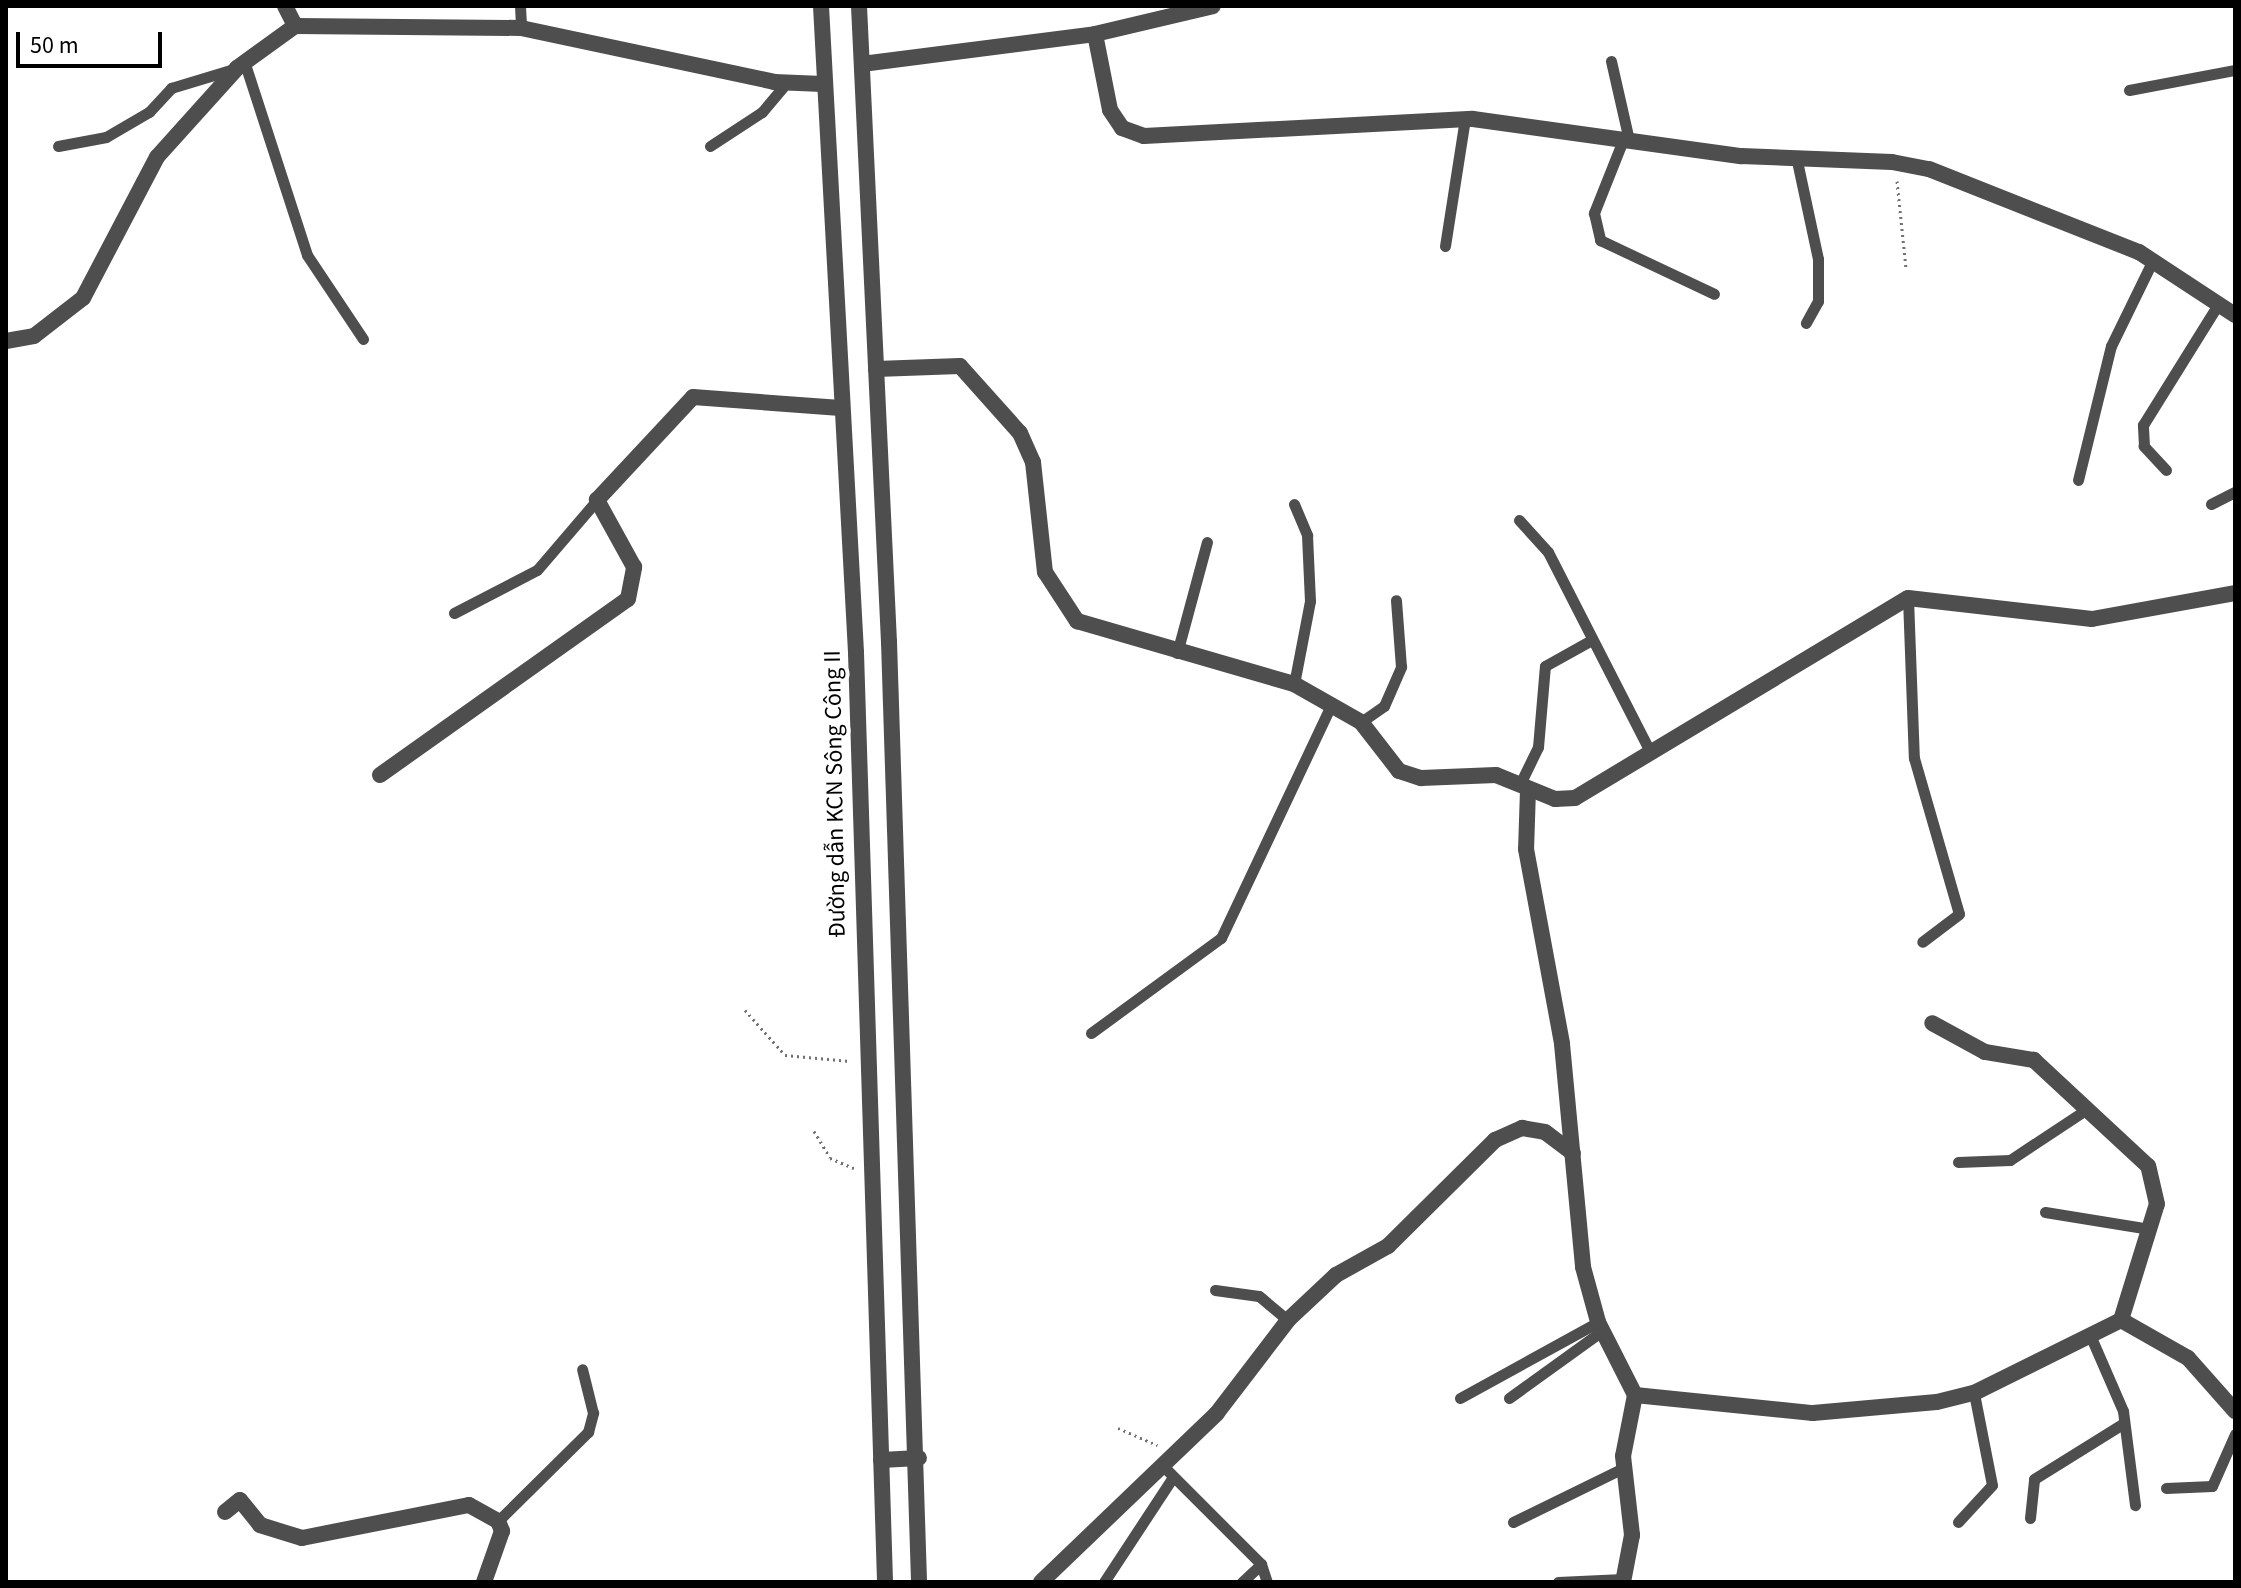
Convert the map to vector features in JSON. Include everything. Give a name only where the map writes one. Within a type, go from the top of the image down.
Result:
[{"type":"street","points":[[285,6],[295,26]]},
{"type":"street","name":"Đường dẫn KCN Sông Công II","points":[[821,6],[856,653],[869,1173],[885,1582]]},
{"type":"street","points":[[859,6],[919,1458],[919,1582]]},
{"type":"street","points":[[862,64],[1095,34],[1213,6]]},
{"type":"street","points":[[6,341],[34,336],[83,298],[144,176],[241,66],[295,26],[521,28],[786,83],[823,84]]},
{"type":"street","points":[[1095,34],[1110,110],[1122,128],[1144,136],[1465,119],[1797,161],[1892,162],[1929,169],[2153,260],[2228,305]]},
{"type":"street","points":[[876,369],[948,361],[977,380],[1028,447],[1038,546],[1062,607],[1077,621],[1177,653],[1294,684],[1361,722],[1399,771],[1421,778],[1496,775],[1524,787],[1575,798],[1908,598],[2092,619],[2235,593]]},
{"type":"street","points":[[380,775],[628,599],[634,567],[597,500],[693,397],[841,408]]},
{"type":"street","points":[[1524,787],[1526,849],[1562,1044],[1583,1267],[1600,1326],[1635,1395],[1623,1468],[1632,1535],[1623,1580]]},
{"type":"street","points":[[1635,1395],[1813,1413],[1877,1411],[1974,1393],[2121,1320],[2150,1229],[2157,1184],[2148,1166],[2034,1060],[1985,1052],[1932,1023]]},
{"type":"street","points":[[1041,1582],[1170,1468],[1288,1320],[1336,1275],[1388,1246],[1495,1140],[1522,1128],[1545,1132],[1573,1153]]},
{"type":"street","points":[[2121,1320],[2188,1358],[2235,1411]]},
{"type":"street","points":[[881,1460],[919,1458]]},
{"type":"street","points":[[225,1512],[240,1500],[260,1525],[302,1538],[460,1506],[498,1521],[484,1582]]},
{"type":"lane","points":[[520,6],[521,28]]},
{"type":"lane","points":[[1611,61],[1626,140],[1594,213],[1600,240],[1714,294]]},
{"type":"lane","points":[[58,146],[106,137],[149,112],[171,88],[241,66],[307,255],[363,339]]},
{"type":"lane","points":[[2129,90],[2235,70]]},
{"type":"lane","points":[[710,146],[762,112],[786,83]]},
{"type":"lane","points":[[1445,246],[1465,119]]},
{"type":"lane","points":[[1797,161],[1818,259],[1818,301],[1806,323]]},
{"type":"lane","points":[[2078,480],[2111,346],[2153,260]]},
{"type":"lane","points":[[2166,470],[2144,446],[2143,425],[2228,305]]},
{"type":"lane","points":[[2211,504],[2235,492]]},
{"type":"lane","points":[[454,613],[537,570],[597,500]]},
{"type":"lane","points":[[1294,504],[1307,535],[1310,601],[1294,684]]},
{"type":"lane","points":[[1519,520],[1548,552],[1588,642],[1650,751]]},
{"type":"lane","points":[[1177,653],[1207,542]]},
{"type":"lane","points":[[1908,598],[1914,758],[1959,914],[1922,942]]},
{"type":"lane","points":[[1361,722],[1384,706],[1401,667],[1396,600]]},
{"type":"lane","points":[[1524,787],[1538,747],[1545,666],[1588,642]]},
{"type":"lane","points":[[1091,1033],[1221,938],[1332,703]]},
{"type":"lane","points":[[1958,1162],[2010,1160],[2087,1109]]},
{"type":"lane","points":[[2045,1212],[2150,1229]]},
{"type":"lane","points":[[1215,1290],[1259,1296],[1288,1320]]},
{"type":"lane","points":[[1460,1398],[1600,1326]]},
{"type":"lane","points":[[1509,1398],[1600,1326]]},
{"type":"lane","points":[[2090,1335],[2124,1423],[2135,1505]]},
{"type":"lane","points":[[498,1521],[588,1432],[593,1413],[582,1369]]},
{"type":"lane","points":[[1958,1522],[1992,1485],[1974,1393]]},
{"type":"lane","points":[[2030,1518],[2034,1479],[2124,1423]]},
{"type":"lane","points":[[2166,1488],[2212,1486],[2235,1434]]},
{"type":"lane","points":[[1104,1582],[1170,1468],[1261,1564],[1267,1582]]},
{"type":"lane","points":[[1513,1522],[1623,1468]]},
{"type":"lane","points":[[1242,1582],[1261,1564]]},
{"type":"lane","points":[[1558,1582],[1623,1580]]},
{"type":"path","points":[[1892,162],[1906,268]]},
{"type":"path","points":[[745,1010],[785,1055],[866,1060]]},
{"type":"path","points":[[814,1131],[830,1158],[869,1173]]},
{"type":"path","points":[[1118,1428],[1151,1438],[1170,1468]]}]
